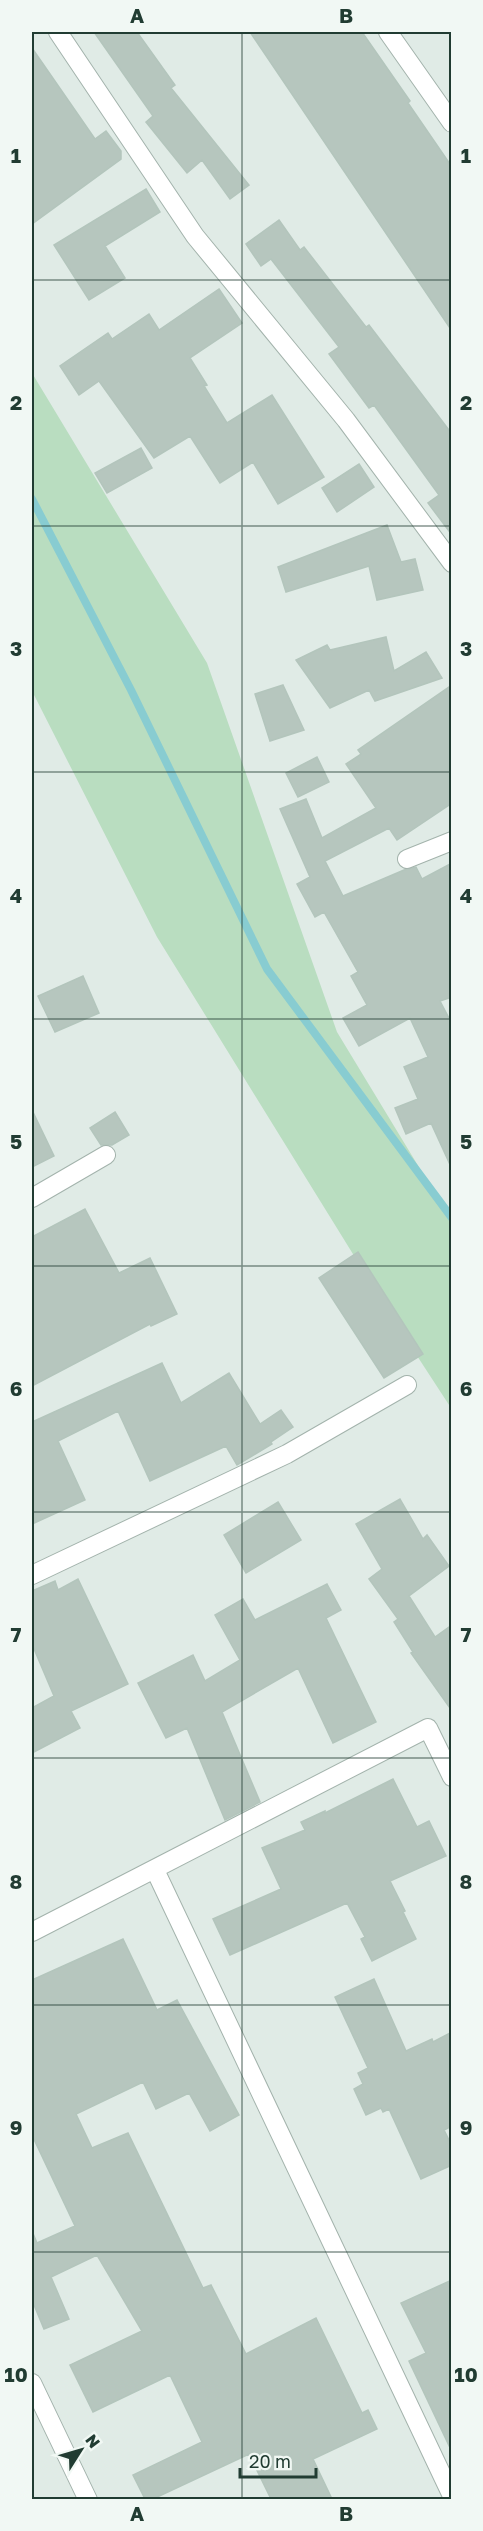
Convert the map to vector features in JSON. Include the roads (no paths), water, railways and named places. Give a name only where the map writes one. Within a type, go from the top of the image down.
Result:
[{"type":"street","points":[[58,32],[195,236],[346,420],[452,563]]},
{"type":"street","points":[[388,32],[452,123]]},
{"type":"street","points":[[407,859],[452,841]]},
{"type":"street","points":[[32,1198],[106,1155]]},
{"type":"street","points":[[32,1575],[287,1454],[407,1385]]},
{"type":"street","points":[[32,1932],[428,1728],[452,1777]]},
{"type":"street","points":[[155,1870],[452,2496]]},
{"type":"street","points":[[32,2383],[88,2499]]},
{"type":"waterway","points":[[32,499],[131,690],[267,969],[452,1218]]}]
